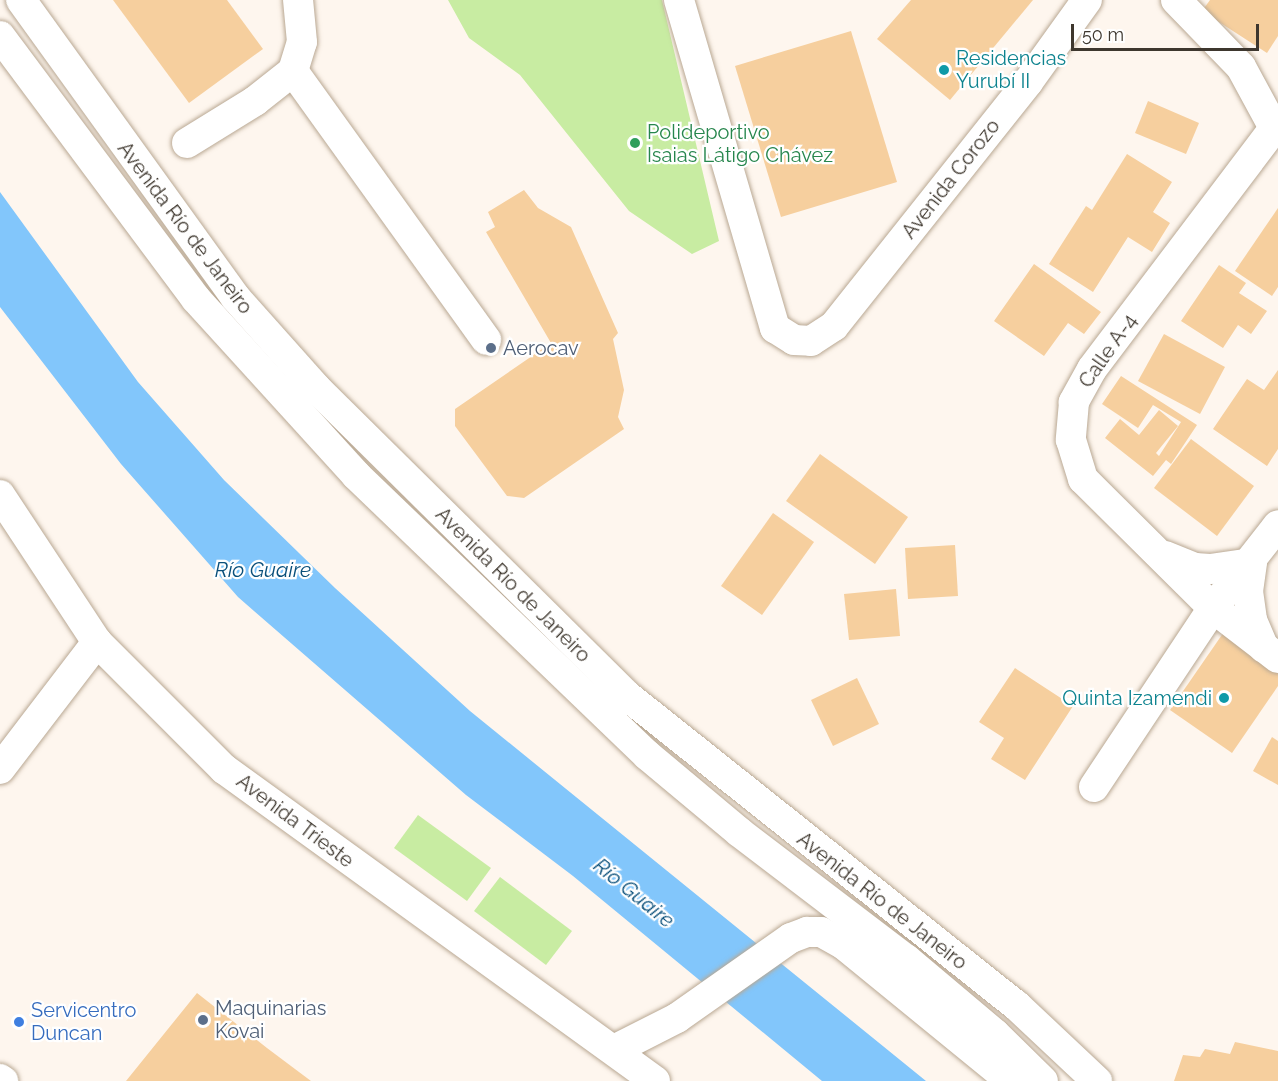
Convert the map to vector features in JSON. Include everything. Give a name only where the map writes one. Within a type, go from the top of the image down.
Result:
[{"type":"street","name":"Avenida Río de Janeiro","points":[[21,0],[234,297],[323,396],[626,695],[1017,1006],[1097,1081]]},
{"type":"street","points":[[187,143],[255,101],[293,71],[302,42],[298,0]]},
{"type":"street","name":"Avenida Corozo","points":[[679,0],[775,328],[788,338],[810,341],[834,326],[961,169],[1088,0]]},
{"type":"street","points":[[1176,0],[1241,67],[1276,125]]},
{"type":"street","name":"Avenida Río de Janeiro","points":[[0,36],[196,299],[356,475],[647,756],[739,832],[906,959],[995,1034],[1043,1081]]},
{"type":"street","points":[[293,71],[486,340]]},
{"type":"street","name":"Calle A-4","points":[[1271,653],[1213,608],[1083,479],[1071,440],[1074,402],[1092,369],[1276,125]]},
{"type":"street","name":"Avenida Trieste","points":[[0,495],[97,642],[224,769],[655,1081]]},
{"type":"street","points":[[1094,787],[1213,608],[1252,563],[1278,525]]},
{"type":"street","points":[[1157,552],[1195,568],[1252,563]]},
{"type":"street","points":[[1252,563],[1248,591],[1252,620],[1271,653]]},
{"type":"street","points":[[0,769],[97,642]]},
{"type":"street","points":[[633,1081],[614,1050],[677,1018],[791,938],[807,932],[821,932],[844,945],[1011,1081]]},
{"type":"green space","name":"Polideportivo Isaias Látigo Chávez","points":[[448,0],[662,0],[719,241],[692,254],[629,211],[520,75],[469,38]]},
{"type":"green space","points":[[418,815],[491,868],[467,901],[394,848]]},
{"type":"green space","points":[[500,877],[572,931],[546,965],[474,911]]},
{"type":"water","name":"Río Guaire","points":[[0,192],[138,382],[224,480],[335,588],[470,711],[926,1081],[822,1081],[573,876],[466,795],[238,597],[121,464],[0,307]]},
{"type":"building","points":[[113,0],[227,0],[263,49],[189,103]]},
{"type":"building","name":"Residencias Yurubí II","points":[[911,0],[1033,0],[950,100],[877,39]]},
{"type":"building","points":[[1210,0],[1278,0],[1278,36],[1267,53],[1202,11]]},
{"type":"building","points":[[851,31],[897,182],[781,217],[735,66]]},
{"type":"building","points":[[1148,101],[1199,123],[1186,154],[1135,133]]},
{"type":"building","points":[[1127,154],[1172,182],[1153,212],[1170,223],[1152,252],[1128,237],[1093,292],[1049,264],[1086,206],[1092,210]]},
{"type":"building","points":[[524,190],[538,208],[571,227],[618,333],[613,339],[624,390],[618,417],[624,429],[524,498],[507,496],[455,426],[455,409],[551,343],[486,232],[495,227],[488,212]]},
{"type":"building","points":[[1278,208],[1278,287],[1272,296],[1235,271]]},
{"type":"building","points":[[1034,264],[1101,312],[1084,334],[1068,323],[1044,356],[994,321]]},
{"type":"building","points":[[1219,265],[1246,283],[1239,293],[1267,311],[1251,334],[1238,325],[1223,348],[1181,321]]},
{"type":"building","points":[[1164,334],[1225,367],[1200,414],[1138,381]]},
{"type":"building","points":[[1278,370],[1278,449],[1267,466],[1213,429],[1247,379],[1264,390]]},
{"type":"building","points":[[1121,376],[1197,425],[1171,464],[1166,460],[1153,476],[1105,438],[1120,419],[1139,435],[1159,410],[1178,426],[1156,453],[1159,456],[1181,422],[1153,405],[1138,428],[1102,404]]},
{"type":"building","points":[[1191,439],[1254,486],[1217,536],[1154,488]]},
{"type":"building","points":[[820,454],[908,517],[875,564],[786,501]]},
{"type":"building","points":[[773,513],[814,542],[762,615],[721,586]]},
{"type":"building","points":[[955,545],[958,596],[908,599],[905,548]]},
{"type":"building","points":[[896,589],[900,636],[849,640],[844,594]]},
{"type":"building","name":"Quinta Izamendi","points":[[1226,629],[1278,664],[1278,686],[1232,753],[1170,710]]},
{"type":"building","points":[[1015,668],[1073,706],[1025,780],[991,759],[1004,738],[979,722]]},
{"type":"building","points":[[857,678],[879,724],[833,746],[811,700]]},
{"type":"building","points":[[1272,737],[1278,741],[1278,785],[1253,771]]},
{"type":"building","name":"Maquinarias Kovai","points":[[197,993],[267,1048],[311,1081],[126,1081]]},
{"type":"building","points":[[1235,1042],[1278,1051],[1278,1081],[1174,1081],[1183,1055],[1200,1057],[1205,1049],[1230,1054]]},
{"type":"place","name":"Residencias Yurubí II","points":[[944,70]]},
{"type":"place","name":"Polideportivo Isaias Látigo Chávez","points":[[635,143]]},
{"type":"place","name":"Aerocav","points":[[491,348]]},
{"type":"place","name":"Quinta Izamendi","points":[[1224,698]]},
{"type":"place","name":"Maquinarias Kovai","points":[[203,1020]]},
{"type":"place","name":"Servicentro Duncan","points":[[19,1022]]}]
